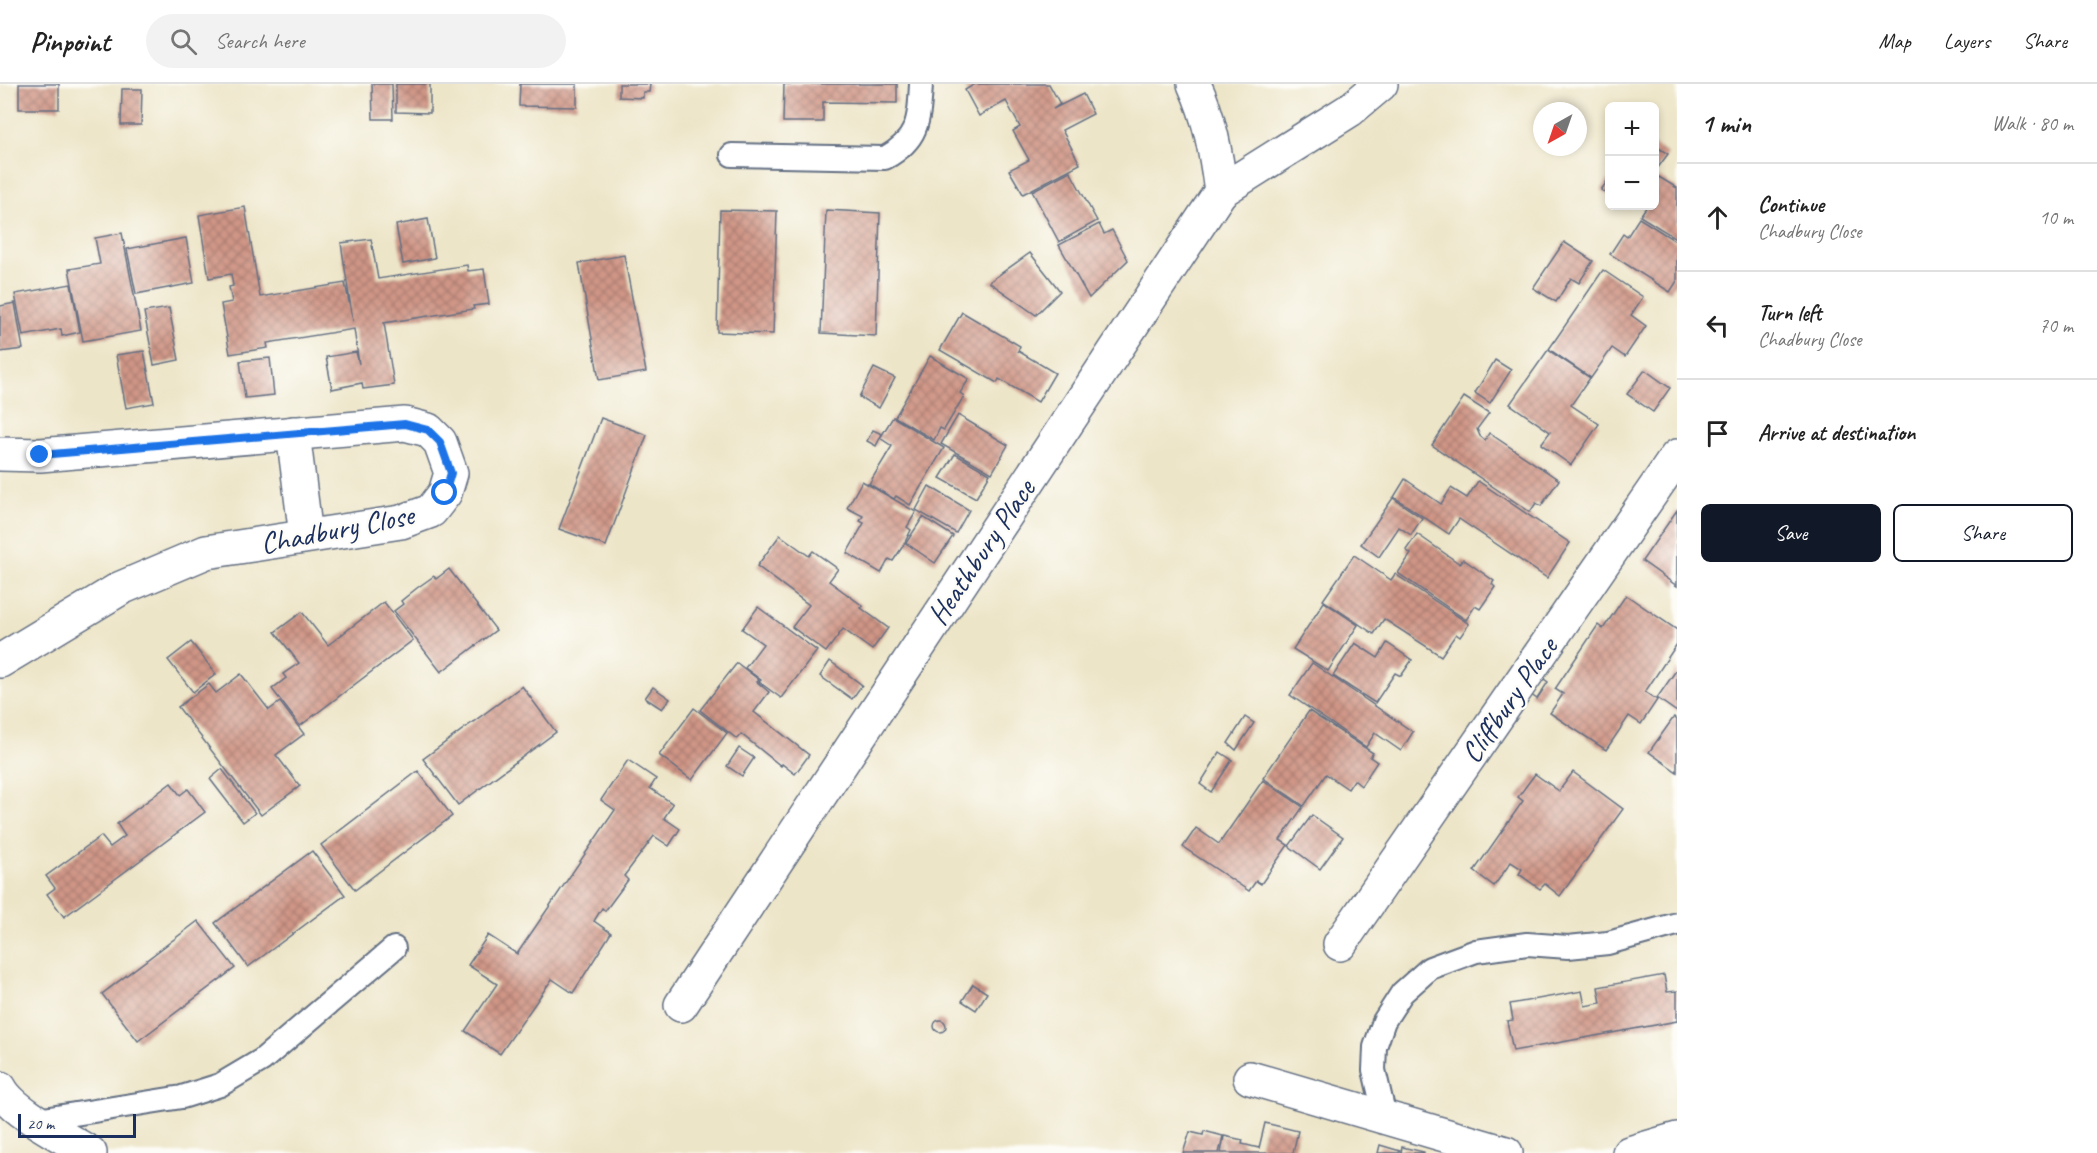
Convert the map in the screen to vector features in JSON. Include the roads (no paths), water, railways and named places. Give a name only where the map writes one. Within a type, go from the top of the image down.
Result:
[{"type":"street","points":[[1194,84],[1206,109],[1217,159],[1221,191],[1350,110],[1381,84]]},
{"type":"street","name":"Heathbury Place","points":[[681,1005],[1221,191]]},
{"type":"street","name":"Chadbury Close","points":[[0,454],[40,455],[405,424],[428,430],[440,442],[451,473],[445,493],[430,511],[401,522],[206,552],[121,588],[0,661]]},
{"type":"street","points":[[292,433],[306,536]]},
{"type":"street","name":"Cliffbury Place","points":[[1340,944],[1677,456]]},
{"type":"street","points":[[1250,1078],[1506,1153]]},
{"type":"street","points":[[1,1096],[90,1153]]},
{"type":"street","points":[[1629,1153],[1677,1139]]},
{"type":"lane","points":[[732,155],[885,158],[900,149],[911,136],[919,113],[921,84]]},
{"type":"lane","points":[[1385,1117],[1374,1070],[1375,1047],[1384,1020],[1402,993],[1430,968],[1476,951],[1527,944],[1568,947],[1608,943],[1677,924]]},
{"type":"lane","points":[[37,1120],[182,1097],[220,1085],[262,1060],[394,948]]}]
